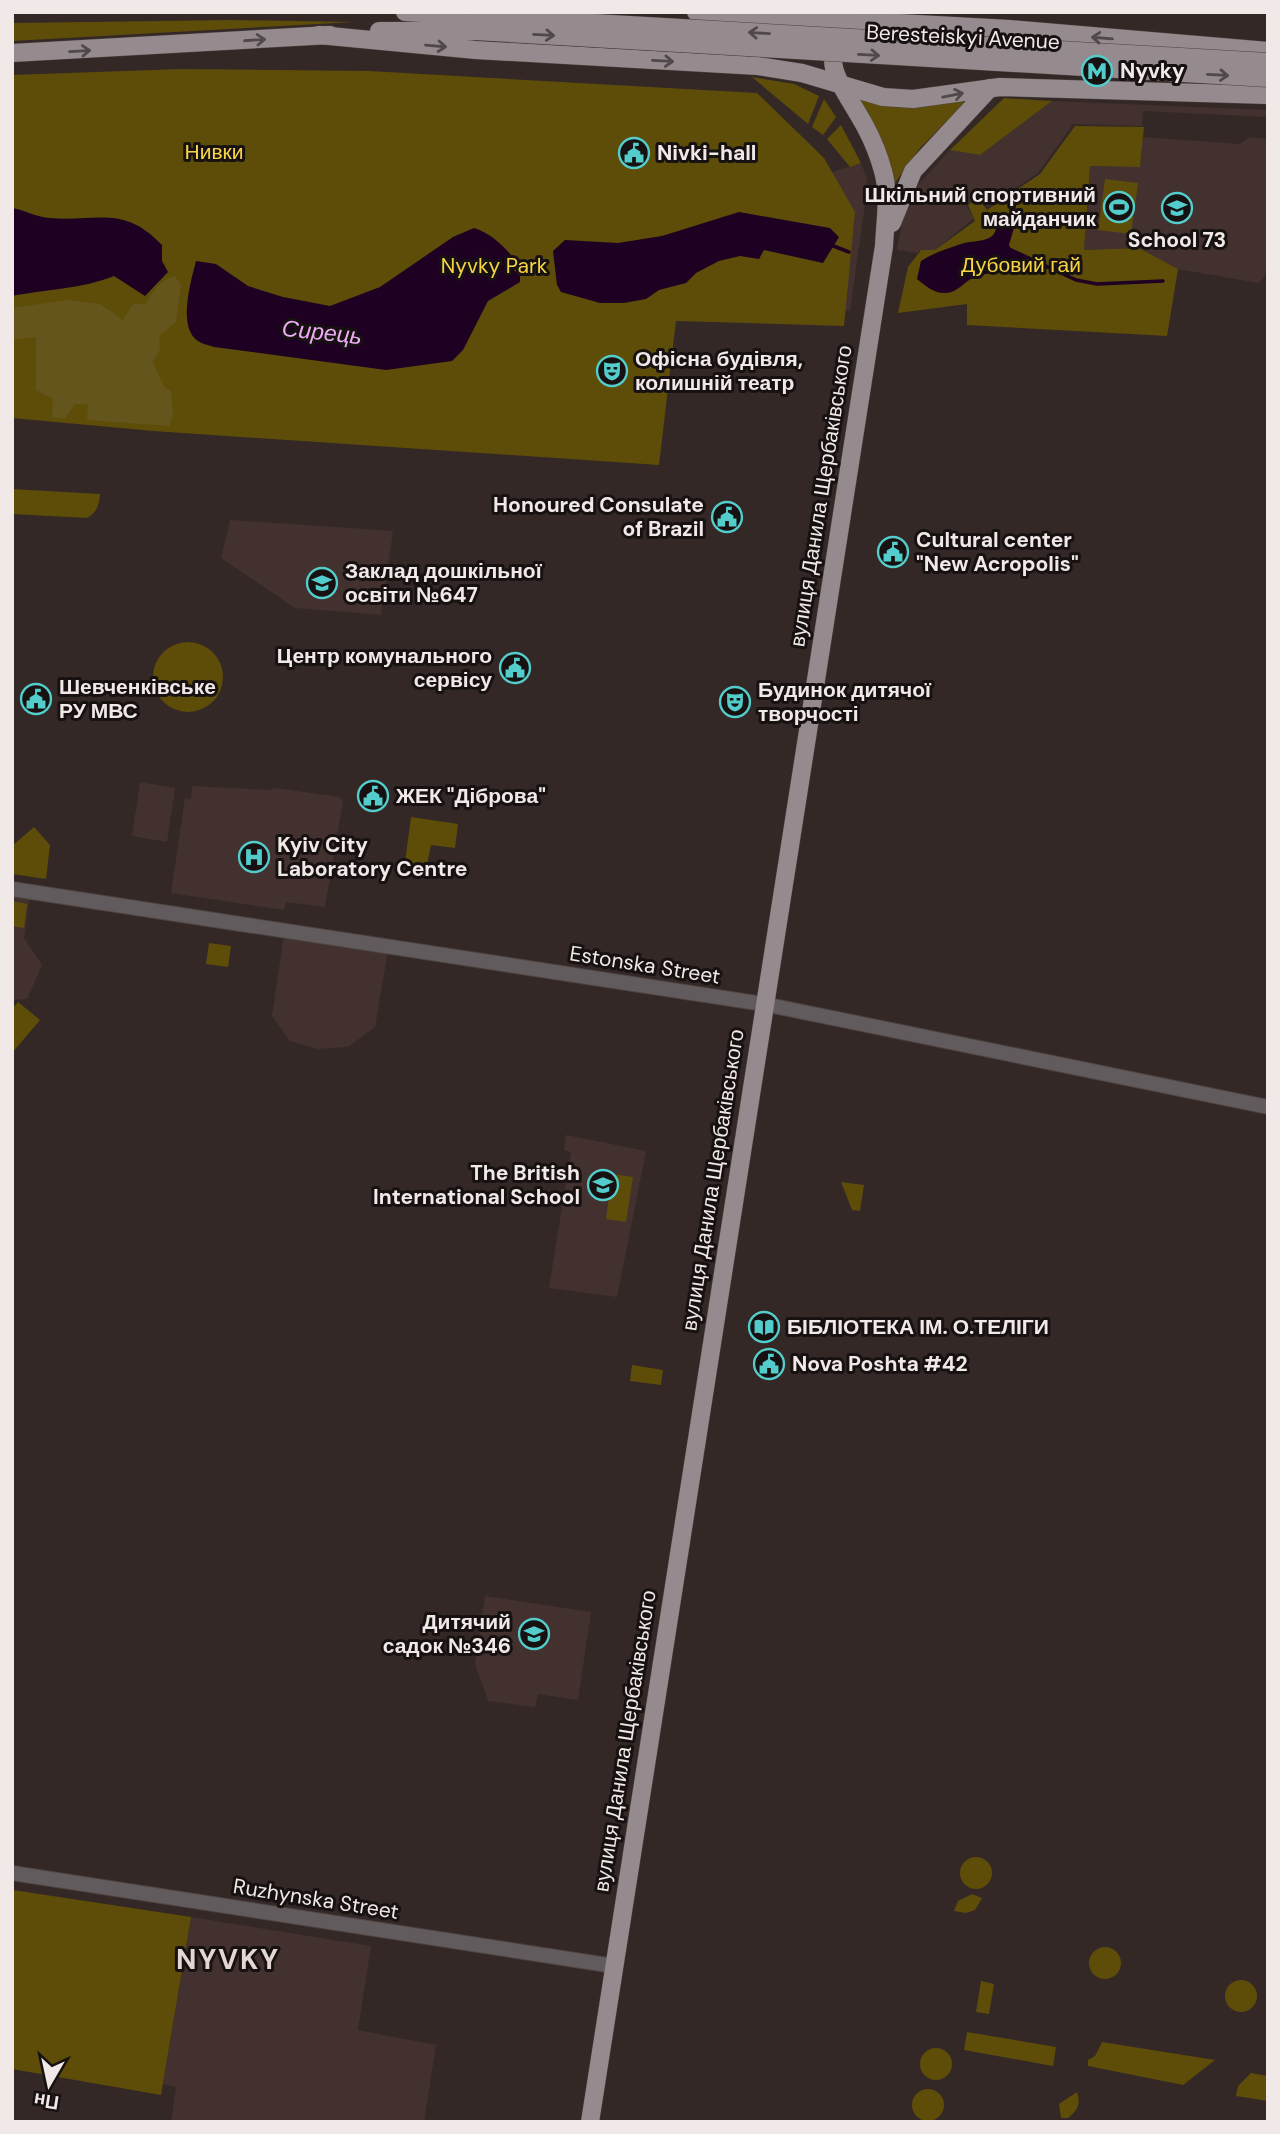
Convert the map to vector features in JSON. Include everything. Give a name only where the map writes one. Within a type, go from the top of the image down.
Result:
[{"type":"main road","name":"Beresteiskyi Avenue","points":[[405,12],[474,24],[1268,78]]},
{"type":"main road","name":"Beresteiskyi Avenue","points":[[696,12],[1009,29],[1268,51]]},
{"type":"main road","points":[[758,66],[782,64],[798,54],[803,37],[800,28],[785,16]]},
{"type":"main road","points":[[838,84],[832,61],[837,43],[856,28],[873,20]]},
{"type":"main road","name":"Beresteiskyi Avenue","points":[[12,53],[319,36],[474,24],[1268,62]]},
{"type":"main road","points":[[1009,29],[1032,46]]},
{"type":"main road","points":[[1058,48],[1074,35]]},
{"type":"main road","name":"Beresteiskyi Avenue","points":[[319,36],[476,50],[758,66],[802,73],[883,97],[913,99],[990,88]]},
{"type":"main road","points":[[1018,88],[1026,84],[1033,73]]},
{"type":"main road","points":[[1057,74],[1074,88]]},
{"type":"main road","name":"вулиця Данила Щербаківського","points":[[590,2122],[884,246],[887,205],[883,172],[865,125],[838,84]]},
{"type":"main road","points":[[990,88],[1074,88],[1268,95]]},
{"type":"main road","name":"вулиця Данила Щербаківського","points":[[884,246],[913,171],[990,88]]},
{"type":"street","name":"Estonska Street","points":[[12,889],[764,1004],[1268,1107]]},
{"type":"street","name":"Ruzhynska Street","points":[[12,1873],[614,1966]]},
{"type":"shaded area","points":[[1052,101],[1268,110],[1268,117],[1143,111],[1142,126],[1073,124],[1038,173],[987,207],[977,195],[966,205],[974,218],[935,250],[921,250],[917,253],[897,250],[904,213],[916,187],[950,150],[980,155]]},
{"type":"shaded area","name":"School 73","points":[[1143,137],[1240,144],[1250,137],[1268,139],[1268,260],[1264,278],[1258,283],[1178,269],[1139,248],[1084,250],[1090,166],[1140,167]]},
{"type":"shaded area","points":[[861,163],[867,179],[866,197],[850,311],[832,308],[829,173]]},
{"type":"shaded area","points":[[175,276],[181,286],[176,322],[159,336],[160,350],[153,362],[164,387],[171,391],[173,412],[170,426],[87,420],[88,404],[75,404],[64,419],[52,417],[53,399],[36,390],[36,337],[12,340],[12,308],[68,300],[100,304],[123,320],[134,303],[145,305],[161,284]]},
{"type":"shaded area","name":"Заклад дошкільної освіти №647","points":[[230,520],[393,531],[381,615],[295,608],[221,558]]},
{"type":"shaded area","points":[[140,782],[175,788],[167,842],[132,836]]},
{"type":"shaded area","name":"Kyiv City Laboratory Centre","points":[[192,786],[275,788],[339,797],[343,801],[325,907],[286,902],[284,910],[171,893],[185,798],[191,799]]},
{"type":"shaded area","points":[[12,892],[30,894],[24,938],[42,965],[27,999],[12,1000]]},
{"type":"shaded area","points":[[284,935],[388,951],[375,1027],[348,1047],[317,1049],[290,1041],[272,1016]]},
{"type":"shaded area","name":"The British International School","points":[[566,1135],[646,1151],[617,1297],[549,1288],[571,1152],[564,1150]]},
{"type":"shaded area","name":"Дитячий садок №346","points":[[485,1596],[591,1612],[578,1700],[538,1694],[535,1707],[488,1701],[475,1664]]},
{"type":"shaded area","points":[[191,1917],[371,1946],[358,2030],[436,2045],[424,2122],[171,2122],[176,2087],[163,2084]]},
{"type":"green space","points":[[231,20],[354,22],[12,41],[12,23]]},
{"type":"green space","name":"Nyvky Park","points":[[181,69],[369,71],[757,93],[824,158],[855,212],[844,326],[676,321],[659,465],[153,431],[12,418],[12,75]]},
{"type":"green space","points":[[752,77],[794,84],[819,96],[808,124]]},
{"type":"green space","points":[[1004,98],[1052,101],[980,155],[950,150]]},
{"type":"green space","points":[[824,99],[836,117],[823,135],[812,127]]},
{"type":"green space","points":[[859,99],[915,108],[962,101],[964,104],[920,148],[894,184]]},
{"type":"green space","points":[[841,125],[861,163],[850,167],[827,139]]},
{"type":"green space","name":"Дубовий гай","points":[[1075,126],[1144,127],[1140,167],[1090,166],[1084,250],[1139,248],[1178,269],[1167,336],[967,325],[967,304],[898,313],[908,267],[921,250],[935,250],[975,221],[968,205],[977,197],[987,210],[1040,174]]},
{"type":"green space","points":[[1105,179],[1138,183],[1131,234],[1098,230]]},
{"type":"green space","points":[[12,489],[100,494],[97,508],[87,518],[12,514]]},
{"type":"green space","points":[[188,642],[213,652],[223,677],[213,702],[188,712],[163,702],[153,677],[163,652]]},
{"type":"green space","points":[[411,817],[458,824],[455,848],[431,845],[427,865],[405,862]]},
{"type":"green space","points":[[34,827],[50,845],[46,879],[12,874],[12,846]]},
{"type":"green space","points":[[12,901],[27,904],[24,928],[12,926]]},
{"type":"green space","points":[[209,943],[231,946],[228,967],[206,964]]},
{"type":"green space","points":[[18,1002],[40,1020],[12,1053],[12,1009]]},
{"type":"green space","points":[[612,1174],[633,1177],[626,1222],[606,1219]]},
{"type":"green space","points":[[841,1182],[864,1185],[860,1211],[852,1210]]},
{"type":"green space","points":[[632,1365],[663,1370],[661,1385],[630,1381]]},
{"type":"green space","points":[[976,1857],[988,1861],[992,1873],[988,1885],[976,1889],[964,1885],[960,1873],[964,1861]]},
{"type":"green space","points":[[13,1890],[191,1917],[161,2095],[12,2069]]},
{"type":"green space","points":[[972,1894],[982,1898],[975,1910],[966,1913],[954,1911],[958,1901]]},
{"type":"green space","points":[[1105,1947],[1116,1952],[1121,1963],[1116,1974],[1105,1979],[1094,1974],[1089,1963],[1094,1952]]},
{"type":"green space","points":[[1241,1980],[1252,1985],[1257,1996],[1252,2007],[1241,2012],[1230,2007],[1225,1996],[1230,1985]]},
{"type":"green space","points":[[981,1981],[994,1984],[989,2014],[976,2012]]},
{"type":"green space","points":[[967,2032],[1056,2047],[1053,2066],[964,2050]]},
{"type":"green space","points":[[1102,2042],[1215,2060],[1183,2085],[1088,2066],[1088,2060],[1095,2056]]},
{"type":"green space","points":[[936,2048],[948,2052],[952,2064],[948,2076],[936,2080],[924,2076],[920,2064],[924,2052]]},
{"type":"green space","points":[[1251,2073],[1268,2076],[1268,2101],[1236,2096],[1238,2086]]},
{"type":"green space","points":[[928,2089],[939,2094],[944,2105],[939,2116],[928,2121],[917,2116],[912,2105],[917,2094]]},
{"type":"green space","points":[[1077,2092],[1079,2103],[1076,2109],[1068,2118],[1061,2118],[1059,2104]]},
{"type":"water","points":[[12,208],[49,218],[109,218],[135,224],[162,245],[162,261],[168,272],[145,296],[114,276],[77,286],[12,296]]},
{"type":"water","points":[[739,212],[830,228],[839,237],[823,263],[764,250],[759,259],[740,256],[719,261],[696,273],[686,283],[659,290],[646,299],[624,303],[600,303],[561,292],[557,285],[553,251],[565,240],[618,243],[662,236]]},
{"type":"water","points":[[1004,214],[1010,215],[1016,221],[1009,245],[1012,252],[1051,269],[984,274],[946,293],[934,291],[917,279],[921,261],[961,244],[989,238],[995,232],[998,218]]},
{"type":"water","points":[[474,228],[492,237],[511,255],[516,261],[514,270],[520,276],[520,282],[488,301],[463,350],[452,361],[386,370],[214,347],[198,341],[188,325],[187,303],[196,261],[216,264],[248,286],[283,297],[330,306],[380,287],[453,237]]},
{"type":"waterway","name":"Сирець","points":[[831,245],[849,252]]},
{"type":"waterway","name":"Сирець","points":[[1007,248],[1076,280],[1097,284],[1163,281]]},
{"type":"place","name":"Nyvky","points":[[1097,71]]},
{"type":"place","name":"Nivki-hall","points":[[634,153]]},
{"type":"place","name":"Шкільний спортивний майданчик","points":[[1119,207]]},
{"type":"place","name":"School 73","points":[[1177,208]]},
{"type":"place","name":"Офісна будівля, колишній театр","points":[[612,371]]},
{"type":"place","name":"Honoured Consulate of Brazil","points":[[727,517]]},
{"type":"place","name":"Cultural center \"New Acropolis\"","points":[[893,552]]},
{"type":"place","name":"Заклад дошкільної освіти №647","points":[[322,583]]},
{"type":"place","name":"Центр комунального сервісу","points":[[515,668]]},
{"type":"place","name":"Шевченківське РУ МВС","points":[[36,699]]},
{"type":"place","name":"Будинок дитячої творчості","points":[[735,702]]},
{"type":"place","name":"ЖЕК \"Діброва\"","points":[[373,796]]},
{"type":"place","name":"Kyiv City Laboratory Centre","points":[[254,857]]},
{"type":"place","name":"The British International School","points":[[603,1185]]},
{"type":"place","name":"БІБЛІОТЕКА ІМ. О.ТЕЛІГИ","points":[[764,1327]]},
{"type":"place","name":"Nova Poshta #42","points":[[769,1364]]},
{"type":"place","name":"Дитячий садок №346","points":[[534,1634]]},
{"type":"district","name":"NYVKY","points":[[228,1959]]},
{"type":"park label","name":"Нивки","points":[[214,152]]}]
